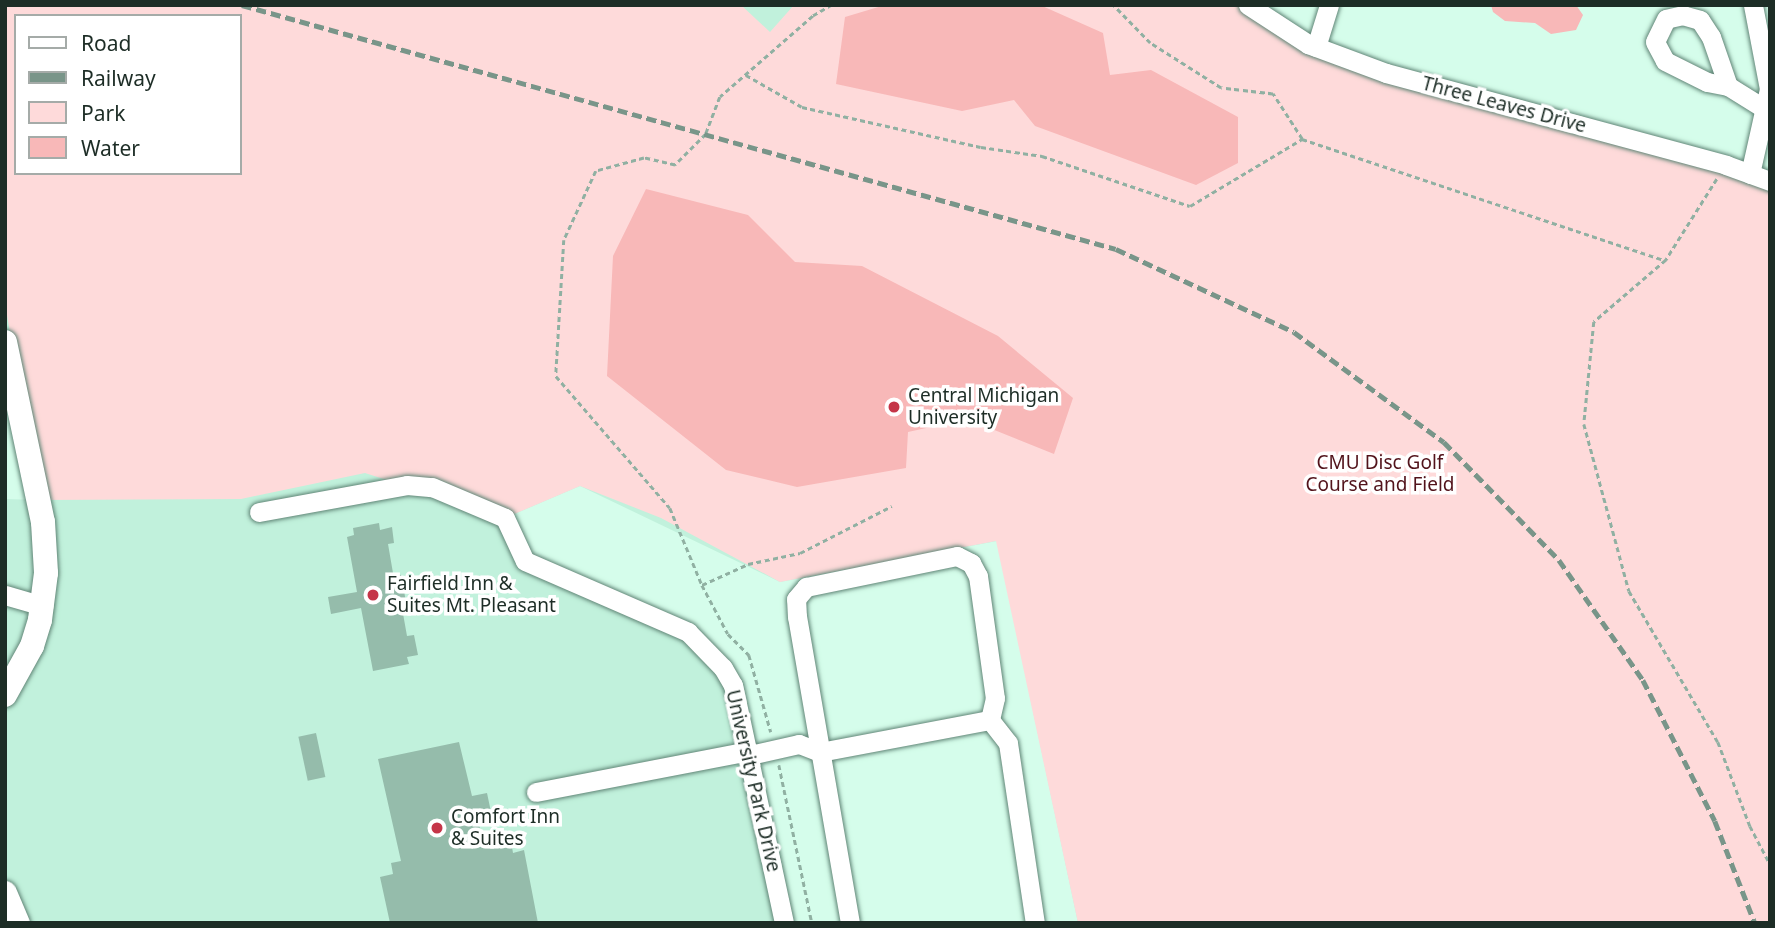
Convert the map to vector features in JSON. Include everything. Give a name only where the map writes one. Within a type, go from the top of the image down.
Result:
[{"type":"main road","points":[[5,342],[43,522],[47,573],[43,606],[32,646],[5,695]]},
{"type":"main road","points":[[5,893],[18,923]]},
{"type":"street","name":"Three Leaves Drive","points":[[1248,5],[1317,47],[1398,76],[1726,165],[1770,181]]},
{"type":"street","points":[[1317,47],[1329,5]]},
{"type":"street","points":[[1750,174],[1768,100],[1753,5]]},
{"type":"street","points":[[1728,86],[1768,100]]},
{"type":"street","name":"University Park Drive","points":[[258,512],[407,485],[432,487],[505,518],[525,561],[688,632],[702,644],[733,685],[784,923]]},
{"type":"street","points":[[850,923],[796,599],[806,587],[957,556],[971,564],[978,576],[995,698],[990,720]]},
{"type":"street","points":[[5,595],[43,606]]},
{"type":"street","points":[[536,792],[799,744],[820,752],[990,720]]},
{"type":"street","points":[[990,720],[1008,743],[1035,923]]},
{"type":"path","points":[[832,5],[813,16],[720,97],[706,134],[675,164],[644,158],[596,172],[564,240],[556,376],[670,508],[702,585],[748,564],[800,553],[892,506]]},
{"type":"path","points":[[1113,5],[1150,43],[1221,88],[1273,94],[1302,139],[1665,260]]},
{"type":"path","points":[[746,75],[802,107],[981,147],[1042,156],[1190,206],[1302,139]]},
{"type":"path","points":[[1726,165],[1665,260],[1594,322],[1584,424],[1629,591],[1717,742],[1750,826],[1770,864]]},
{"type":"shaded area","name":"CMU Disc Golf Course and Field","points":[[5,5],[1248,5],[1770,923],[1078,923],[997,541],[780,582],[580,486],[505,518],[525,561],[688,632],[723,668],[784,923],[5,923],[5,499],[37,500],[5,342]]},
{"type":"green space","name":"CMU Disc Golf Course and Field","points":[[5,5],[741,5],[770,32],[794,5],[1248,5],[1308,44],[1770,181],[1770,923],[1078,923],[996,541],[780,582],[661,518],[580,486],[505,518],[365,473],[241,499],[38,500],[5,303]]},
{"type":"water","points":[[885,5],[1040,5],[1103,33],[1110,75],[1151,70],[1238,117],[1238,163],[1196,185],[1035,126],[1014,100],[962,111],[836,84],[845,17]]},
{"type":"water","points":[[1491,5],[1576,5],[1583,15],[1576,30],[1551,34],[1535,23],[1505,21],[1493,12]]},
{"type":"water","points":[[646,189],[748,215],[795,262],[862,266],[998,336],[1073,398],[1054,454],[967,419],[908,432],[906,468],[797,487],[726,470],[607,376],[613,256]]},
{"type":"building","name":"Fairfield Inn & Suites Mt. Pleasant","points":[[379,523],[380,530],[392,527],[394,543],[388,544],[393,573],[401,575],[407,607],[402,608],[407,636],[414,635],[418,655],[407,657],[409,664],[373,671],[361,608],[331,614],[328,597],[357,592],[347,537],[354,535],[353,528]]},
{"type":"building","points":[[316,733],[325,777],[308,781],[298,737]]},
{"type":"building","name":"Comfort Inn & Suites","points":[[459,742],[472,796],[487,793],[491,812],[477,815],[484,847],[511,841],[513,853],[524,850],[538,923],[390,923],[380,877],[393,874],[391,863],[401,861],[378,759]]},
{"type":"railway","points":[[242,5],[1116,249],[1294,332],[1444,442],[1559,560],[1643,680],[1715,821],[1755,923]]},
{"type":"place","name":"Central Michigan University","points":[[894,407]]},
{"type":"place","name":"Fairfield Inn & Suites Mt. Pleasant","points":[[373,595]]},
{"type":"place","name":"Comfort Inn & Suites","points":[[437,828]]}]
